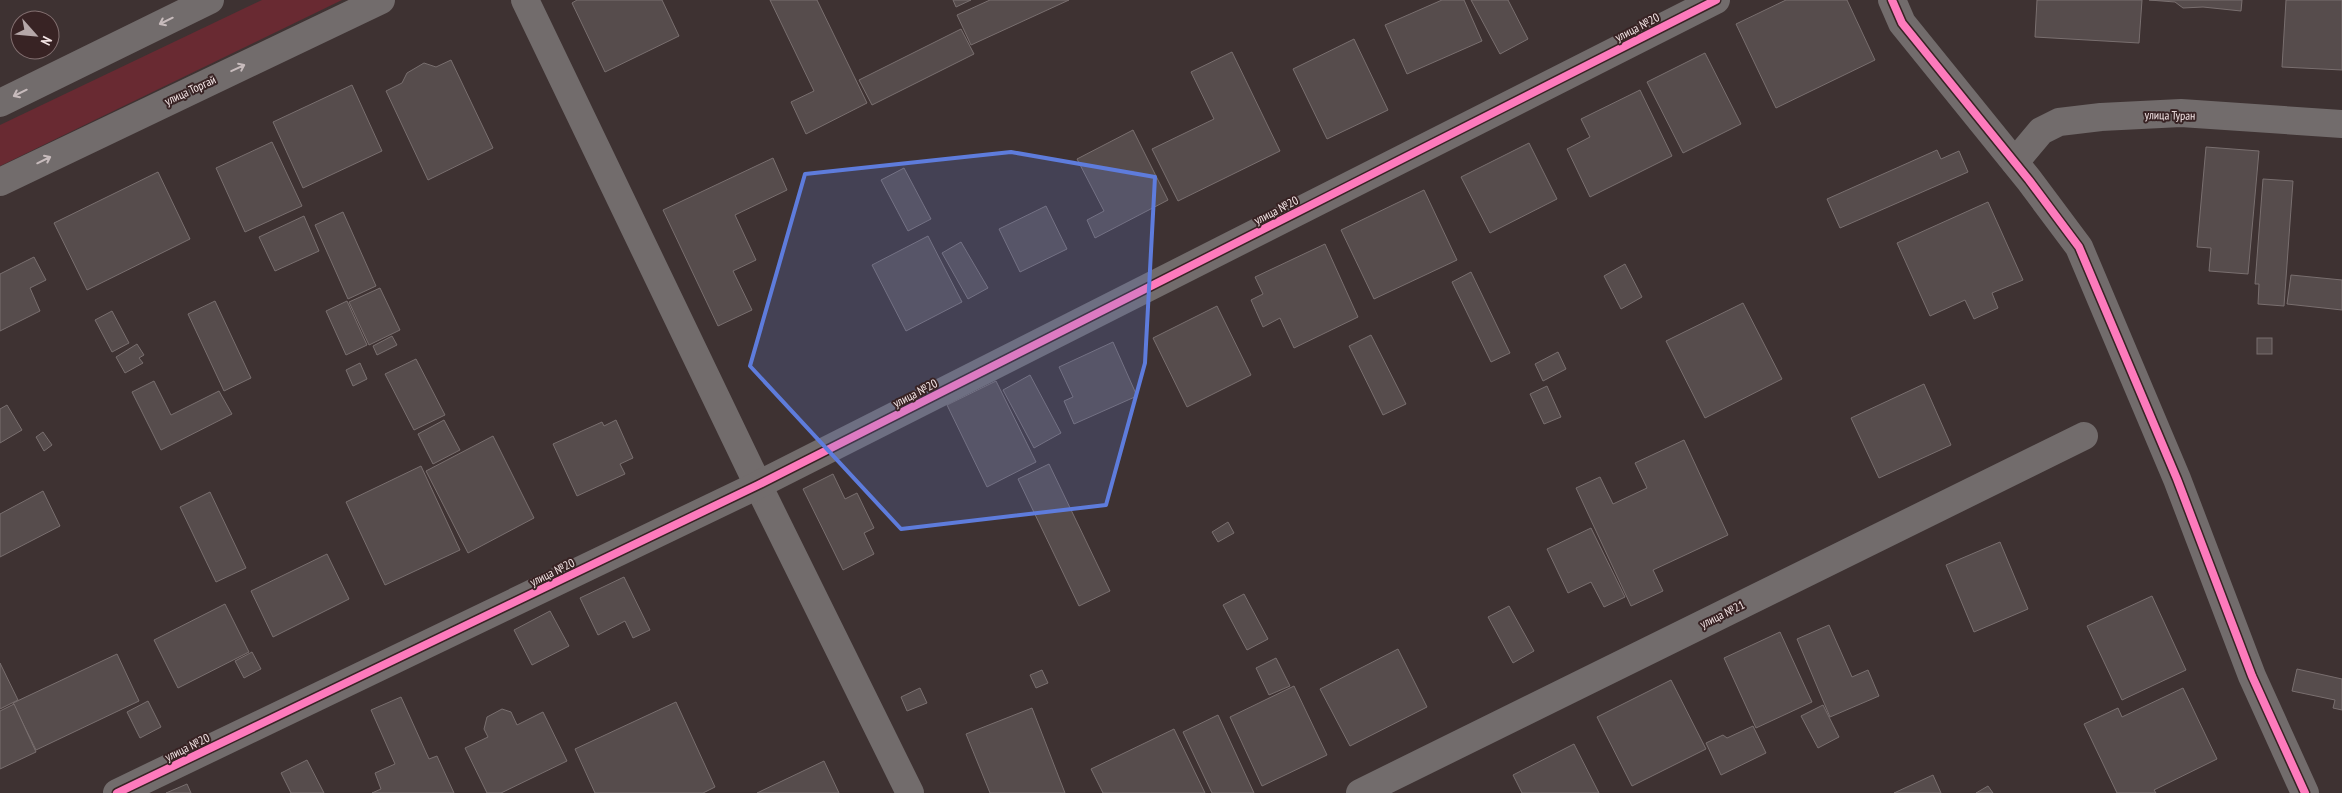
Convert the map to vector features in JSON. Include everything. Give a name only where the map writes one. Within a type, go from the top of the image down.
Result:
[{"type":"street","points":[[0,103],[210,0]]},
{"type":"street","name":"улица Торгай","points":[[0,182],[381,0]]},
{"type":"street","points":[[525,0],[758,485],[910,793]]},
{"type":"street","name":"улица №20","points":[[117,793],[758,485],[1716,0]]},
{"type":"street","points":[[1892,0],[1902,23],[2015,162],[2079,247],[2177,479],[2252,676],[2305,793]]},
{"type":"street","name":"улица Туран","points":[[2015,162],[2041,131],[2059,122],[2101,117],[2181,114],[2342,124]]},
{"type":"street","name":"улица №21","points":[[1360,793],[2084,436]]},
{"type":"highlighted area","points":[[1011,152],[1155,177],[1145,363],[1106,505],[901,529],[750,366],[805,174]]},
{"type":"shaded area","points":[[262,0],[342,0],[0,166],[0,125]]},
{"type":"building","points":[[577,0],[662,0],[679,36],[605,72],[572,3]]},
{"type":"building","points":[[770,0],[817,0],[867,103],[806,134],[791,102],[814,91]]},
{"type":"building","points":[[953,0],[971,0],[956,7]]},
{"type":"building","points":[[990,0],[1069,0],[971,45],[957,15]]},
{"type":"building","points":[[1442,0],[1464,0],[1482,41],[1407,74],[1385,25]]},
{"type":"building","points":[[1471,0],[1508,0],[1528,39],[1500,54]]},
{"type":"building","points":[[1786,0],[1847,0],[1875,60],[1776,108],[1736,24]]},
{"type":"building","points":[[2037,0],[2142,0],[2139,43],[2035,37]]},
{"type":"building","points":[[2149,0],[2242,0],[2241,11],[2203,7],[2183,8],[2175,2]]},
{"type":"building","points":[[2286,0],[2342,0],[2342,70],[2282,67]]},
{"type":"building","points":[[961,29],[974,54],[872,105],[859,80]]},
{"type":"building","points":[[1354,39],[1388,110],[1327,139],[1293,69]]},
{"type":"building","points":[[1232,52],[1280,151],[1178,201],[1152,149],[1214,119],[1191,72]]},
{"type":"building","points":[[1705,53],[1741,124],[1683,153],[1647,82]]},
{"type":"building","points":[[451,60],[493,148],[428,180],[386,91],[402,83],[407,73],[424,63],[436,67]]},
{"type":"building","points":[[352,85],[382,151],[303,188],[273,122]]},
{"type":"building","points":[[1640,90],[1672,156],[1590,197],[1567,149],[1590,137],[1581,119]]},
{"type":"building","points":[[1133,130],[1168,200],[1095,238],[1087,220],[1104,211],[1077,159]]},
{"type":"building","points":[[272,142],[302,206],[245,232],[216,168]]},
{"type":"building","points":[[1529,143],[1557,199],[1490,233],[1461,177]]},
{"type":"building","points":[[2206,147],[2259,151],[2248,274],[2209,271],[2211,248],[2197,247]]},
{"type":"building","points":[[1937,150],[1941,159],[1959,151],[1968,172],[1840,228],[1827,199]]},
{"type":"building","points":[[773,158],[787,190],[735,215],[756,260],[733,271],[752,310],[718,326],[663,210]]},
{"type":"building","points":[[904,168],[931,219],[908,231],[881,180]]},
{"type":"building","points":[[158,172],[190,239],[87,290],[54,223]]},
{"type":"building","points":[[2263,179],[2293,181],[2284,306],[2258,304],[2259,284],[2255,284]]},
{"type":"building","points":[[1424,190],[1457,260],[1374,299],[1341,230]]},
{"type":"building","points":[[1988,202],[2023,280],[1992,293],[1998,308],[1974,319],[1965,300],[1930,316],[1897,243]]},
{"type":"building","points":[[1046,206],[1067,249],[1020,272],[999,229]]},
{"type":"building","points":[[343,212],[376,286],[348,299],[315,225]]},
{"type":"building","points":[[304,216],[319,251],[275,271],[259,237]]},
{"type":"building","points":[[928,236],[962,302],[906,331],[872,265]]},
{"type":"building","points":[[961,242],[988,288],[968,299],[942,253]]},
{"type":"building","points":[[1325,244],[1358,317],[1294,348],[1280,318],[1263,327],[1251,300],[1263,294],[1255,277]]},
{"type":"building","points":[[34,257],[46,280],[30,288],[40,311],[0,331],[0,274]]},
{"type":"building","points":[[1625,264],[1642,297],[1621,309],[1604,276]]},
{"type":"building","points":[[1471,272],[1510,353],[1491,362],[1452,282]]},
{"type":"building","points":[[2291,275],[2342,280],[2342,310],[2287,304]]},
{"type":"building","points":[[380,288],[400,330],[369,345],[349,302]]},
{"type":"building","points":[[215,301],[251,378],[224,391],[188,314]]},
{"type":"building","points":[[347,301],[367,345],[346,355],[326,311]]},
{"type":"building","points":[[1743,303],[1782,379],[1705,418],[1666,341]]},
{"type":"building","points":[[1217,306],[1251,375],[1187,407],[1153,338]]},
{"type":"building","points":[[112,311],[129,343],[112,352],[95,320]]},
{"type":"building","points":[[1371,335],[1406,404],[1383,415],[1349,346]]},
{"type":"building","points":[[392,336],[397,345],[377,355],[373,346]]},
{"type":"building","points":[[2257,338],[2272,338],[2272,354],[2257,354]]},
{"type":"building","points":[[1113,342],[1137,396],[1074,424],[1064,401],[1073,397],[1059,367]]},
{"type":"building","points":[[137,344],[144,355],[139,358],[143,363],[125,373],[116,357]]},
{"type":"building","points":[[1558,352],[1566,369],[1543,381],[1535,364]]},
{"type":"building","points":[[416,359],[445,415],[414,430],[385,374]]},
{"type":"building","points":[[360,363],[367,379],[353,386],[346,370]]},
{"type":"building","points":[[1030,375],[1061,433],[1034,448],[1003,390]]},
{"type":"building","points":[[154,381],[171,415],[219,391],[232,414],[161,450],[132,392]]},
{"type":"building","points":[[996,381],[1036,462],[987,487],[947,405]]},
{"type":"building","points":[[1924,384],[1951,445],[1879,478],[1851,418]]},
{"type":"building","points":[[1547,386],[1561,417],[1544,424],[1530,394]]},
{"type":"building","points":[[7,405],[22,430],[0,443],[0,409]]},
{"type":"building","points":[[444,420],[460,450],[433,464],[418,434]]},
{"type":"building","points":[[616,420],[633,458],[620,464],[625,474],[577,496],[553,444],[602,422],[604,426]]},
{"type":"building","points":[[43,432],[52,445],[44,451],[36,437]]},
{"type":"building","points":[[493,436],[534,518],[468,553],[426,471]]},
{"type":"building","points":[[1684,440],[1728,535],[1653,570],[1663,591],[1631,606],[1576,488],[1600,477],[1613,504],[1647,488],[1635,463]]},
{"type":"building","points":[[1049,464],[1110,591],[1079,606],[1018,479]]},
{"type":"building","points":[[421,466],[460,550],[385,585],[346,502]]},
{"type":"building","points":[[833,474],[845,499],[857,493],[874,528],[864,533],[874,554],[843,570],[803,489]]},
{"type":"building","points":[[43,491],[60,526],[0,557],[0,514]]},
{"type":"building","points":[[210,492],[246,568],[216,582],[180,507]]},
{"type":"building","points":[[1228,522],[1234,533],[1218,542],[1212,532]]},
{"type":"building","points":[[1591,528],[1625,597],[1604,607],[1591,582],[1568,593],[1547,549]]},
{"type":"building","points":[[2000,542],[2028,609],[1974,632],[1946,565]]},
{"type":"building","points":[[327,554],[349,599],[273,637],[251,591]]},
{"type":"building","points":[[624,577],[650,630],[633,638],[625,621],[598,635],[580,598]]},
{"type":"building","points":[[1244,594],[1268,639],[1247,650],[1223,605]]},
{"type":"building","points":[[2152,596],[2186,670],[2122,700],[2087,626]]},
{"type":"building","points":[[225,604],[249,652],[178,688],[154,640]]},
{"type":"building","points":[[1509,606],[1534,651],[1513,663],[1488,617]]},
{"type":"building","points":[[550,611],[569,646],[532,665],[514,630]]},
{"type":"building","points":[[1829,625],[1852,677],[1868,670],[1879,696],[1830,717],[1797,639]]},
{"type":"building","points":[[1780,632],[1812,702],[1756,728],[1724,658]]},
{"type":"building","points":[[1398,649],[1427,707],[1350,746],[1320,689]]},
{"type":"building","points":[[252,652],[261,669],[244,678],[235,661]]},
{"type":"building","points":[[117,654],[139,701],[36,750],[13,703]]},
{"type":"building","points":[[1276,658],[1290,686],[1269,695],[1256,668]]},
{"type":"building","points":[[0,663],[18,700],[0,709]]},
{"type":"building","points":[[2297,669],[2342,679],[2342,710],[2333,708],[2335,700],[2292,691]]},
{"type":"building","points":[[1042,670],[1048,683],[1036,688],[1030,675]]},
{"type":"building","points":[[1671,680],[1706,749],[1632,786],[1597,717]]},
{"type":"building","points":[[1294,686],[1327,755],[1262,786],[1230,717]]},
{"type":"building","points":[[920,688],[927,703],[907,711],[901,697]]},
{"type":"building","points":[[2183,688],[2217,759],[2154,790],[2156,793],[2117,793],[2084,724],[2118,708],[2122,717]]},
{"type":"building","points":[[401,697],[429,759],[437,756],[454,793],[372,793],[381,789],[375,773],[395,764],[371,710]]},
{"type":"building","points":[[148,701],[161,727],[140,738],[127,712]]},
{"type":"building","points":[[676,702],[715,787],[703,793],[595,793],[575,749]]},
{"type":"building","points":[[14,704],[36,752],[0,769],[0,711]]},
{"type":"building","points":[[1823,705],[1839,737],[1818,748],[1801,716]]},
{"type":"building","points":[[1032,708],[1065,793],[990,793],[966,734]]},
{"type":"building","points":[[502,709],[511,712],[517,725],[543,712],[567,761],[501,793],[487,793],[465,748],[488,737],[484,729],[487,717]]},
{"type":"building","points":[[1218,715],[1254,793],[1212,793],[1183,732]]},
{"type":"building","points":[[1753,726],[1766,753],[1721,775],[1706,743],[1723,735],[1727,738]]},
{"type":"building","points":[[1174,729],[1205,793],[1103,793],[1091,769]]},
{"type":"building","points":[[1574,744],[1599,793],[1522,793],[1513,775]]},
{"type":"building","points":[[307,760],[324,793],[291,793],[281,773]]},
{"type":"building","points":[[824,761],[839,793],[757,793]]},
{"type":"building","points":[[1933,775],[1941,793],[1894,793]]},
{"type":"building","points":[[187,784],[191,793],[166,793]]},
{"type":"building","points":[[1988,786],[1993,793],[1976,793]]},
{"type":"cycle path","points":[[117,793],[758,485],[1716,0]]},
{"type":"cycle path","points":[[1892,0],[1902,23],[2029,180],[2079,247],[2177,479],[2252,676],[2305,793]]}]
